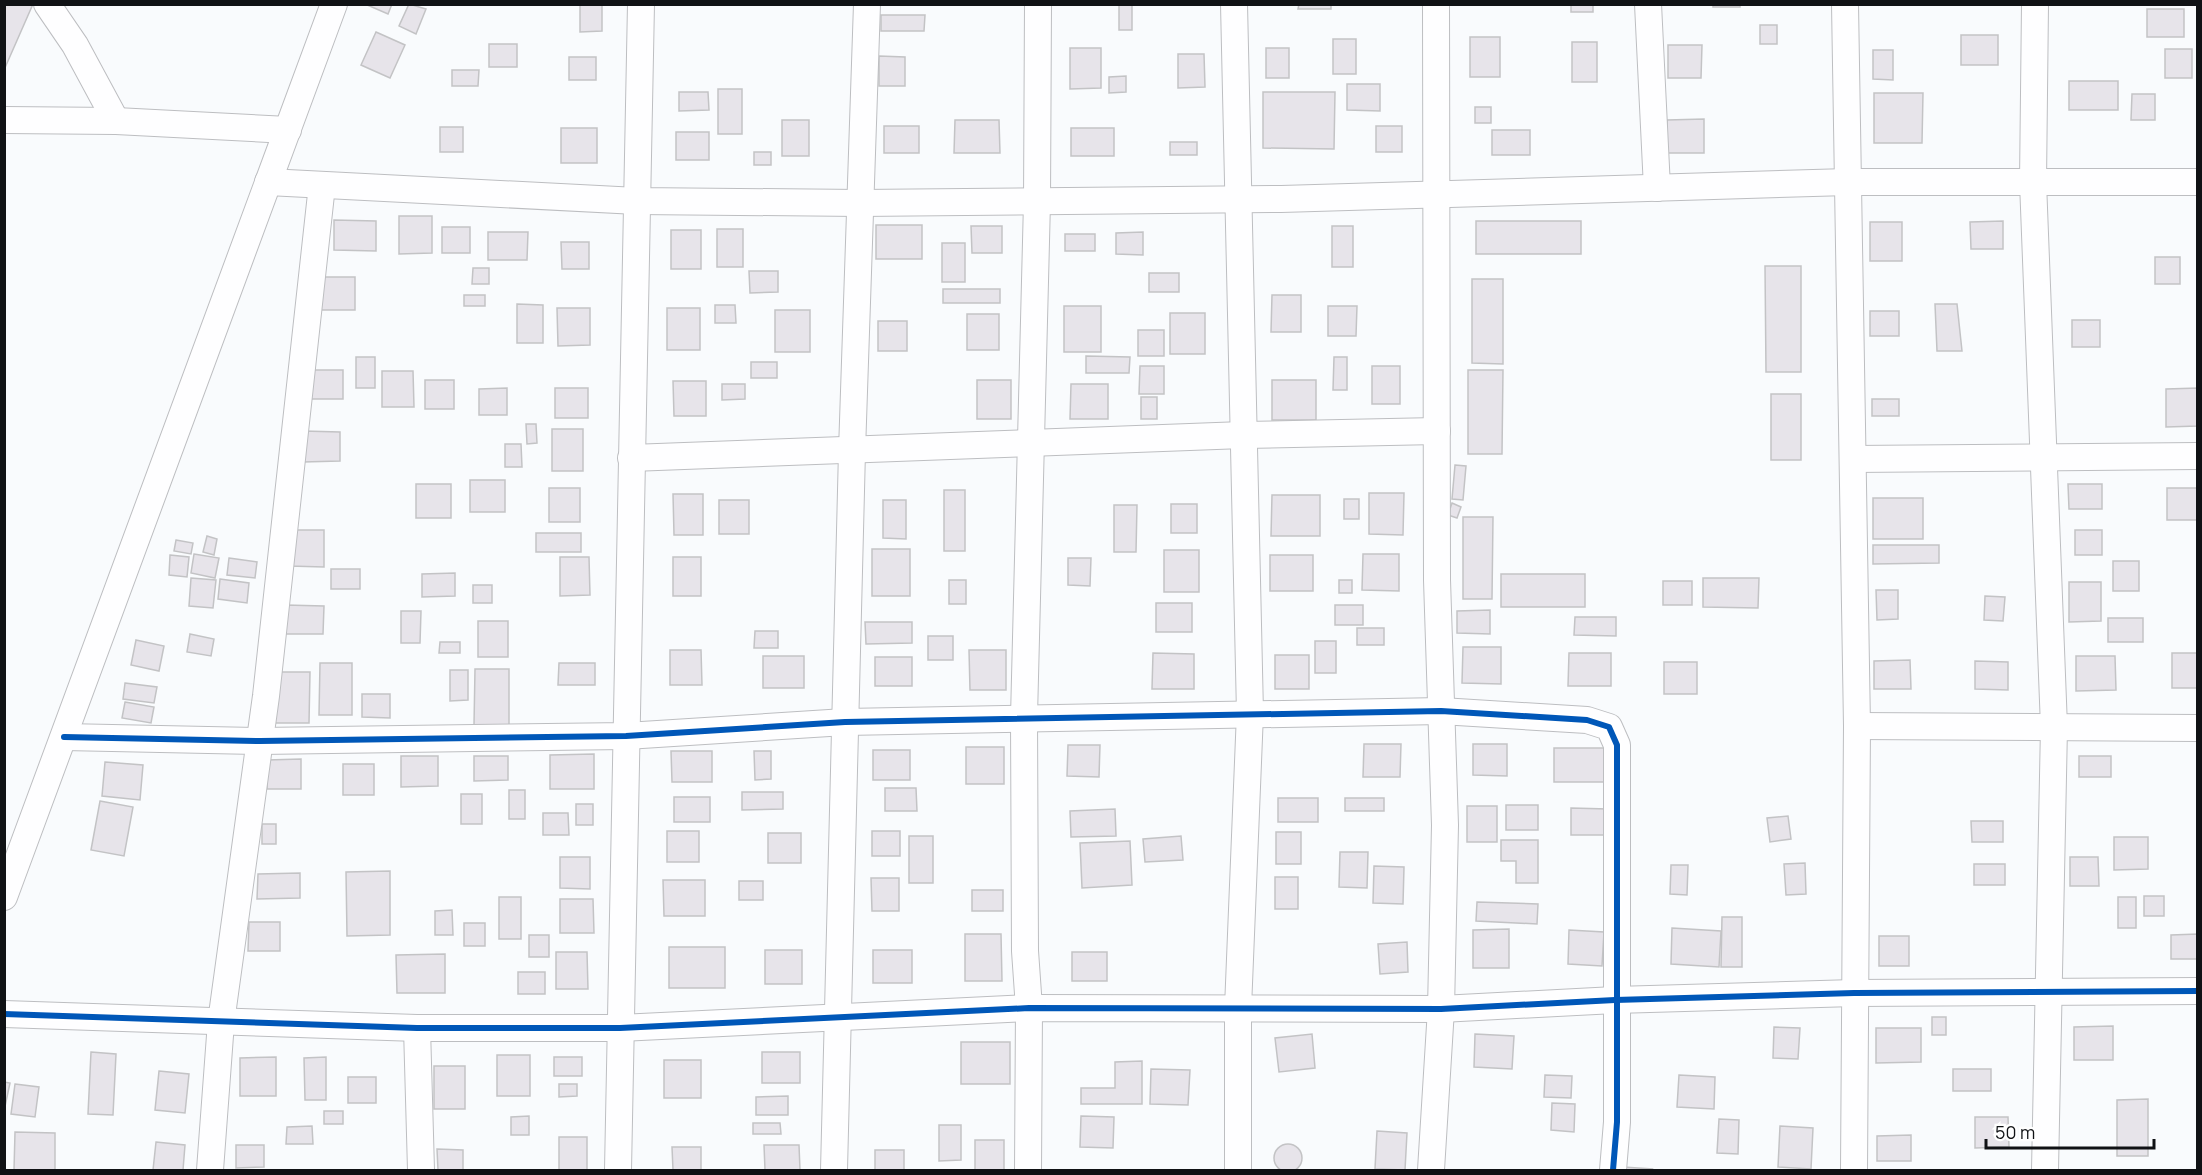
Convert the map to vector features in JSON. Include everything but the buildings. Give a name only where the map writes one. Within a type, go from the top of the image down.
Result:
[{"type":"street","points":[[47,4],[75,45],[116,121]]},
{"type":"street","points":[[4,897],[334,4]]},
{"type":"street","points":[[618,1170],[641,4]]},
{"type":"street","points":[[834,1170],[852,451],[867,4]]},
{"type":"street","points":[[1028,1170],[1029,1008],[1025,951],[1024,717],[1037,202],[1038,4]]},
{"type":"street","points":[[1234,4],[1250,713],[1238,1008],[1238,1170]]},
{"type":"street","points":[[1431,1170],[1441,1009],[1445,825],[1437,580],[1436,4]]},
{"type":"street","points":[[1648,4],[1657,188]]},
{"type":"street","points":[[1845,4],[1857,726],[1854,1170]]},
{"type":"street","points":[[2035,4],[2033,182],[2054,727],[2051,991],[2045,1170]]},
{"type":"street","points":[[4,120],[116,121],[288,130]]},
{"type":"street","points":[[268,182],[637,201],[860,203],[1238,199],[1848,182],[2198,182]]},
{"type":"street","points":[[210,1170],[221,1022],[260,741],[322,185]]},
{"type":"street","points":[[631,458],[1243,435],[1437,431]]},
{"type":"street","points":[[1853,459],[2198,456]]},
{"type":"street","points":[[64,737],[260,741],[626,736],[845,722],[1250,713],[1441,711],[1587,720],[1609,728],[1617,745],[1615,1000],[1617,1122],[1613,1170]]},
{"type":"street","points":[[1857,726],[2198,729]]},
{"type":"street","points":[[4,1014],[417,1028],[620,1028],[1029,1008],[1441,1009],[1615,1000],[1854,993],[2198,991]]},
{"type":"street","points":[[417,1028],[421,1170]]},
{"type":"cycle path","points":[[64,737],[260,741],[626,736],[845,722],[1441,711],[1587,720],[1609,727],[1617,745],[1617,1122],[1613,1170]]},
{"type":"cycle path","points":[[4,1014],[417,1028],[620,1028],[1029,1008],[1441,1009],[1615,1000],[1854,993],[2198,991]]}]
